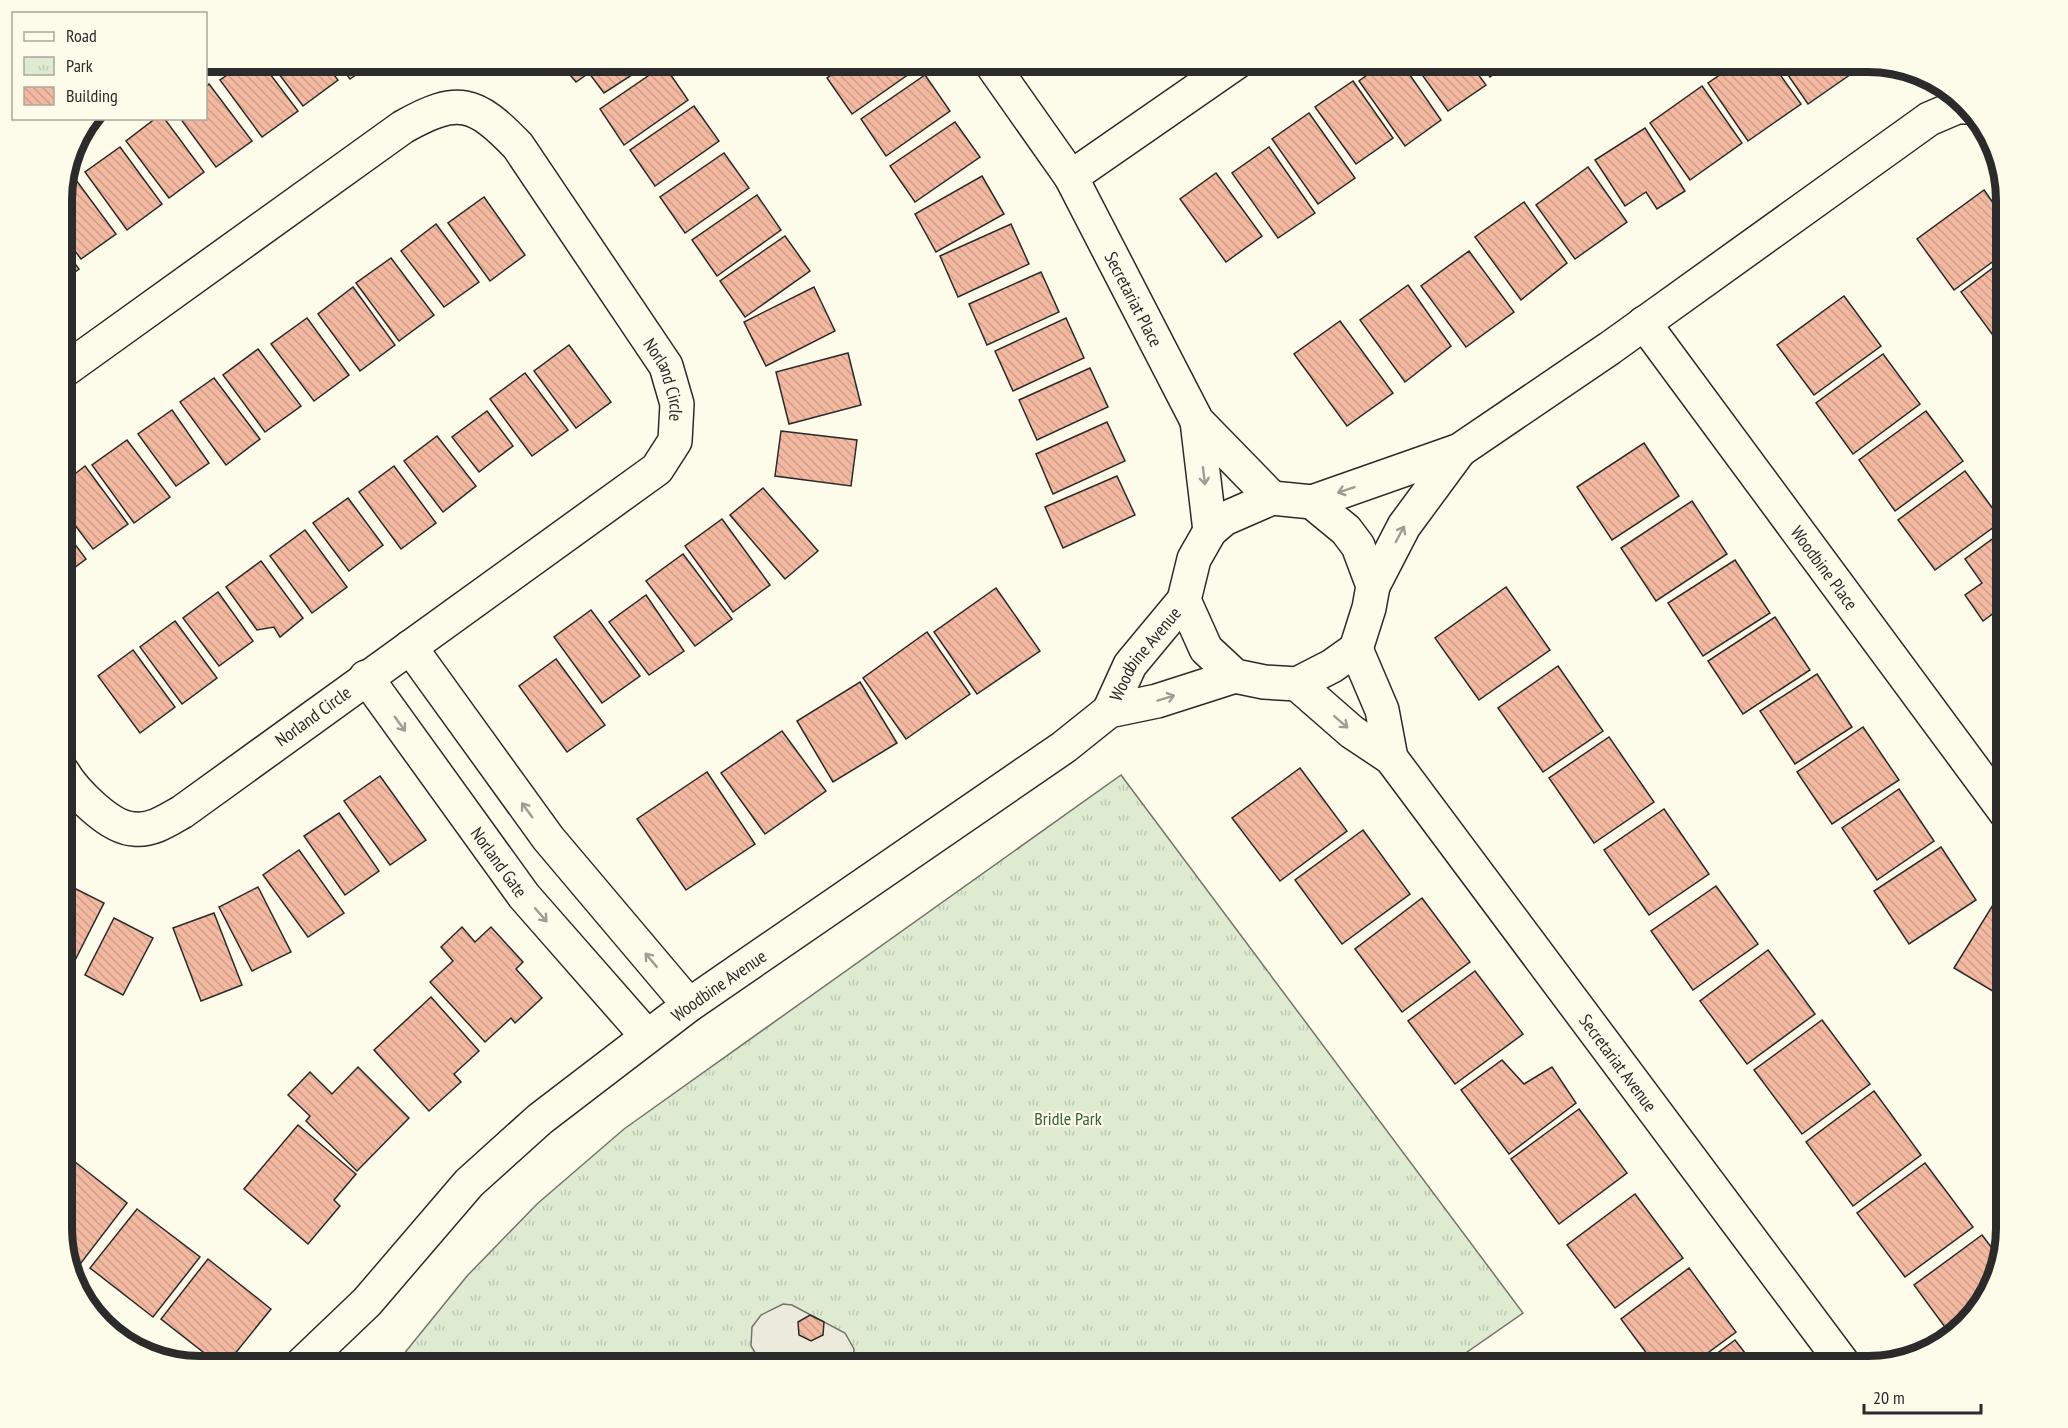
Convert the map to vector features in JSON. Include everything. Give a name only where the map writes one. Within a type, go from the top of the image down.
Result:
[{"type":"street","name":"Secretariat Place","points":[[997,72],[1071,177],[1197,421],[1272,498]]},
{"type":"street","points":[[1071,177],[1223,72]]},
{"type":"street","name":"Norland Circle","points":[[72,365],[403,126],[433,110],[465,106],[493,120],[518,146],[666,366],[677,404],[675,441],[657,469],[366,677],[183,812],[157,826],[133,830],[107,818],[72,786]]},
{"type":"street","points":[[1460,450],[1404,526],[1373,586],[1369,608],[1356,649],[1332,666],[1297,684],[1264,682],[1234,676],[1206,649],[1184,600],[1194,559],[1210,531],[1224,519],[1272,498],[1312,502],[1460,450],[1644,323],[1929,119],[1956,108]]},
{"type":"street","name":"Woodbine Place","points":[[1644,323],[1996,798]]},
{"type":"street","name":"Secretariat Place","points":[[1197,421],[1210,531]]},
{"type":"street","points":[[1312,502],[1346,530],[1358,546],[1373,586]]},
{"type":"street","name":"Woodbine Avenue","points":[[1109,711],[1130,665],[1184,600]]},
{"type":"street","points":[[410,647],[548,838],[689,1005]]},
{"type":"street","name":"Secretariat Avenue","points":[[1356,649],[1382,710],[1391,758]]},
{"type":"street","name":"Woodbine Avenue","points":[[310,1356],[367,1302],[469,1183],[540,1119],[646,1035],[1064,747],[1109,711],[1157,700],[1234,676]]},
{"type":"street","name":"Norland Gate","points":[[366,677],[524,896],[646,1035]]},
{"type":"street","name":"Secretariat Avenue","points":[[1297,684],[1352,732],[1391,758],[1838,1356]]},
{"type":"street","name":"Woodbine Avenue","points":[[337,1356],[367,1302]]},
{"type":"green space","name":"Bridle Park","points":[[1121,775],[1523,1313],[1461,1356],[402,1356],[467,1276],[537,1204],[624,1129]]},
{"type":"shaded area","points":[[783,1304],[792,1305],[845,1333],[854,1349],[854,1356],[757,1356],[751,1346],[752,1327],[761,1315]]},
{"type":"building","points":[[232,72],[269,72],[298,111],[262,137],[220,80]]},
{"type":"building","points":[[278,72],[332,72],[338,80],[303,106]]},
{"type":"building","points":[[345,72],[360,72],[350,79]]},
{"type":"building","points":[[568,72],[637,72],[604,93],[589,73],[576,82]]},
{"type":"building","points":[[654,72],[669,72],[688,100],[624,145],[600,109]]},
{"type":"building","points":[[836,72],[912,72],[852,114],[827,78]]},
{"type":"building","points":[[1371,72],[1408,72],[1441,120],[1405,146],[1359,81]]},
{"type":"building","points":[[1420,72],[1476,72],[1486,85],[1448,111]]},
{"type":"building","points":[[1486,72],[1497,72],[1490,77]]},
{"type":"building","points":[[1724,72],[1778,72],[1801,104],[1748,141],[1708,83]]},
{"type":"building","points":[[1786,72],[1854,72],[1808,104]]},
{"type":"building","points":[[925,75],[950,111],[886,156],[861,119]]},
{"type":"building","points":[[1353,81],[1393,138],[1356,164],[1315,107]]},
{"type":"building","points":[[209,84],[252,141],[216,167],[181,120],[207,120],[207,86]]},
{"type":"building","points":[[1702,86],[1742,143],[1690,180],[1650,123]]},
{"type":"building","points":[[694,106],[719,141],[655,186],[630,150]]},
{"type":"building","points":[[1309,113],[1355,178],[1318,204],[1272,139]]},
{"type":"building","points":[[153,120],[165,120],[204,172],[169,198],[126,141]]},
{"type":"building","points":[[955,122],[980,157],[915,202],[890,166]]},
{"type":"building","points":[[1645,128],[1685,191],[1657,209],[1646,192],[1625,206],[1595,160]]},
{"type":"building","points":[[120,147],[162,204],[127,230],[85,172]]},
{"type":"building","points":[[1269,147],[1315,213],[1278,238],[1232,173]]},
{"type":"building","points":[[724,153],[749,188],[685,233],[660,197]]},
{"type":"building","points":[[1588,167],[1627,222],[1575,259],[1536,205]]},
{"type":"building","points":[[1216,173],[1262,236],[1226,262],[1180,199]]},
{"type":"building","points":[[982,176],[1004,214],[936,252],[915,214]]},
{"type":"building","points":[[74,178],[116,234],[81,259],[72,247]]},
{"type":"building","points":[[1984,190],[1996,207],[1996,259],[1954,290],[1917,239]]},
{"type":"building","points":[[757,195],[781,230],[717,276],[692,240]]},
{"type":"building","points":[[484,197],[525,255],[490,281],[448,223]]},
{"type":"building","points":[[1524,202],[1567,263],[1521,300],[1475,237]]},
{"type":"building","points":[[436,224],[479,282],[444,307],[401,251]]},
{"type":"building","points":[[1011,224],[1029,264],[958,297],[940,256]]},
{"type":"building","points":[[785,236],[810,271],[745,317],[720,281]]},
{"type":"building","points":[[1469,251],[1514,312],[1466,347],[1421,286]]},
{"type":"building","points":[[391,258],[434,315],[399,341],[356,283]]},
{"type":"building","points":[[72,260],[79,269],[72,274]]},
{"type":"building","points":[[1996,266],[1996,339],[1961,292]]},
{"type":"building","points":[[1041,272],[1059,312],[987,345],[969,304]]},
{"type":"building","points":[[1408,285],[1451,346],[1405,382],[1360,320]]},
{"type":"building","points":[[353,287],[395,345],[360,371],[318,314]]},
{"type":"building","points":[[814,287],[835,331],[766,366],[744,322]]},
{"type":"building","points":[[1844,296],[1881,346],[1814,395],[1777,345]]},
{"type":"building","points":[[307,318],[349,375],[314,401],[271,344]]},
{"type":"building","points":[[1066,318],[1084,358],[1013,391],[995,351]]},
{"type":"building","points":[[1340,321],[1393,393],[1347,426],[1294,354]]},
{"type":"building","points":[[569,345],[611,402],[576,428],[534,371]]},
{"type":"building","points":[[258,349],[301,406],[265,432],[223,375]]},
{"type":"building","points":[[848,353],[861,405],[789,424],[776,372]]},
{"type":"building","points":[[1883,354],[1920,404],[1853,454],[1816,403]]},
{"type":"building","points":[[1090,368],[1108,407],[1037,440],[1019,400]]},
{"type":"building","points":[[525,373],[568,430],[532,456],[490,399]]},
{"type":"building","points":[[214,378],[260,439],[226,465],[180,402]]},
{"type":"building","points":[[172,410],[209,463],[176,486],[138,434]]},
{"type":"building","points":[[487,411],[513,446],[479,472],[452,437]]},
{"type":"building","points":[[1926,411],[1963,461],[1895,511],[1859,460]]},
{"type":"building","points":[[1107,422],[1125,461],[1053,494],[1036,454]]},
{"type":"building","points":[[781,431],[857,440],[851,486],[775,476]]},
{"type":"building","points":[[437,436],[476,486],[443,512],[404,461]]},
{"type":"building","points":[[127,440],[170,497],[134,523],[92,465]]},
{"type":"building","points":[[1644,443],[1679,496],[1612,540],[1577,487]]},
{"type":"building","points":[[85,466],[128,524],[93,549],[72,521],[72,476]]},
{"type":"building","points":[[394,466],[436,523],[401,549],[359,492]]},
{"type":"building","points":[[1965,471],[1996,513],[1996,525],[1935,570],[1898,520]]},
{"type":"building","points":[[1117,476],[1135,515],[1063,548],[1045,507]]},
{"type":"building","points":[[763,488],[818,551],[785,579],[730,515]]},
{"type":"building","points":[[348,498],[383,545],[349,571],[313,523]]},
{"type":"building","points":[[1692,501],[1727,554],[1656,601],[1621,548]]},
{"type":"building","points":[[722,519],[770,585],[733,612],[685,546]]},
{"type":"building","points":[[305,530],[347,587],[312,613],[270,556]]},
{"type":"building","points":[[1996,536],[1996,611],[1983,621],[1965,595],[1982,583],[1965,559]]},
{"type":"building","points":[[72,540],[86,559],[72,570]]},
{"type":"building","points":[[683,554],[732,619],[695,646],[646,581]]},
{"type":"building","points":[[1735,560],[1770,613],[1703,656],[1668,603]]},
{"type":"building","points":[[261,561],[303,618],[280,637],[274,627],[257,630],[226,587]]},
{"type":"building","points":[[1506,587],[1550,650],[1479,700],[1435,638]]},
{"type":"building","points":[[996,588],[1040,651],[977,694],[934,632]]},
{"type":"building","points":[[218,592],[253,641],[219,666],[183,618]]},
{"type":"building","points":[[646,595],[684,651],[649,675],[609,622]]},
{"type":"building","points":[[591,610],[640,676],[602,703],[554,637]]},
{"type":"building","points":[[1775,617],[1810,670],[1743,714],[1708,661]]},
{"type":"building","points":[[175,621],[217,678],[182,704],[140,647]]},
{"type":"building","points":[[927,632],[970,694],[906,739],[863,678]]},
{"type":"building","points":[[133,650],[175,707],[140,733],[98,676]]},
{"type":"building","points":[[556,659],[605,725],[567,752],[519,686]]},
{"type":"building","points":[[1558,666],[1603,731],[1543,772],[1498,708]]},
{"type":"building","points":[[1817,674],[1852,727],[1795,764],[1760,711]]},
{"type":"building","points":[[860,682],[897,743],[833,782],[797,721]]},
{"type":"building","points":[[1863,727],[1899,780],[1832,824],[1797,772]]},
{"type":"building","points":[[782,731],[826,791],[765,834],[721,773]]},
{"type":"building","points":[[1609,737],[1654,802],[1594,843],[1549,778]]},
{"type":"building","points":[[1300,768],[1347,831],[1280,881],[1232,818]]},
{"type":"building","points":[[707,772],[755,844],[686,890],[637,819]]},
{"type":"building","points":[[380,776],[426,840],[390,865],[344,801]]},
{"type":"building","points":[[1899,789],[1934,841],[1877,880],[1842,828]]},
{"type":"building","points":[[1664,809],[1709,874],[1649,915],[1604,850]]},
{"type":"building","points":[[339,813],[379,871],[345,895],[304,836]]},
{"type":"building","points":[[1363,830],[1410,894],[1342,944],[1295,880]]},
{"type":"building","points":[[1941,847],[1976,900],[1909,944],[1874,891]]},
{"type":"building","points":[[299,850],[344,913],[308,937],[263,875]]},
{"type":"building","points":[[1716,886],[1758,944],[1693,990],[1651,931]]},
{"type":"building","points":[[72,887],[104,903],[72,966]]},
{"type":"building","points":[[258,887],[291,952],[252,971],[219,907]]},
{"type":"building","points":[[1422,898],[1470,962],[1402,1012],[1355,949]]},
{"type":"building","points":[[1996,900],[1996,993],[1954,968]]},
{"type":"building","points":[[214,913],[242,985],[201,1001],[173,928]]},
{"type":"building","points":[[114,918],[153,938],[123,995],[85,975]]},
{"type":"building","points":[[462,927],[475,942],[491,927],[523,962],[516,969],[542,998],[515,1023],[511,1018],[485,1042],[430,982],[453,961],[441,947]]},
{"type":"building","points":[[1768,950],[1815,1014],[1747,1064],[1700,1001]]},
{"type":"building","points":[[1475,971],[1523,1034],[1455,1084],[1408,1021]]},
{"type":"building","points":[[431,997],[479,1051],[454,1074],[461,1082],[429,1111],[374,1050]]},
{"type":"building","points":[[1822,1020],[1870,1084],[1802,1134],[1754,1070]]},
{"type":"building","points":[[1502,1060],[1524,1084],[1552,1067],[1576,1103],[1509,1154],[1461,1090]]},
{"type":"building","points":[[358,1067],[409,1118],[357,1171],[306,1121],[310,1116],[288,1095],[310,1072],[332,1094]]},
{"type":"building","points":[[1874,1091],[1921,1155],[1853,1206],[1806,1142]]},
{"type":"building","points":[[1579,1109],[1627,1173],[1559,1224],[1511,1159]]},
{"type":"building","points":[[298,1125],[356,1174],[334,1200],[340,1206],[308,1244],[244,1189]]},
{"type":"building","points":[[72,1160],[127,1203],[81,1263],[76,1259],[72,1236]]},
{"type":"building","points":[[1925,1163],[1973,1227],[1905,1277],[1857,1213]]},
{"type":"building","points":[[1635,1194],[1683,1258],[1615,1308],[1567,1245]]},
{"type":"building","points":[[137,1209],[200,1257],[153,1317],[90,1268]]},
{"type":"building","points":[[1982,1235],[1994,1251],[1979,1292],[1964,1312],[1946,1329],[1914,1285]]},
{"type":"building","points":[[208,1259],[271,1309],[233,1356],[208,1356],[161,1319]]},
{"type":"building","points":[[1689,1268],[1736,1332],[1704,1356],[1649,1356],[1621,1319]]},
{"type":"building","points":[[810,1315],[824,1322],[823,1335],[811,1341],[799,1335],[798,1322]]},
{"type":"building","points":[[1735,1340],[1747,1356],[1713,1356]]}]
